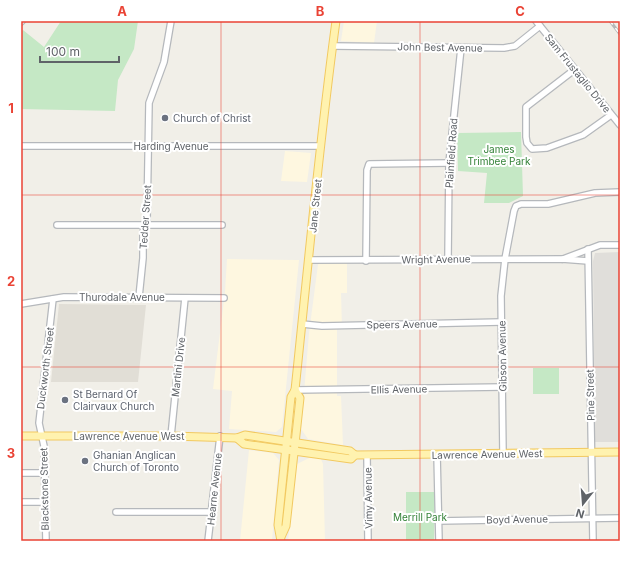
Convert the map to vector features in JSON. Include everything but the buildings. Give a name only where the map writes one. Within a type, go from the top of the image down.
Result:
[{"type":"main road","name":"Jane Street","points":[[281,539],[278,525],[286,440],[291,397],[295,390],[310,260],[320,146],[336,21]]},
{"type":"main road","name":"Jane Street","points":[[281,539],[286,526],[300,398],[295,390]]},
{"type":"main road","name":"Lawrence Avenue West","points":[[21,436],[220,436],[237,438],[245,435],[350,450],[355,455]]},
{"type":"main road","name":"Lawrence Avenue West","points":[[237,438],[244,444],[351,459],[355,455],[620,452]]},
{"type":"street","name":"Tedder Street","points":[[139,297],[145,225],[147,219],[149,103],[164,62],[171,21]]},
{"type":"street","name":"Sam Frustaglio Drive","points":[[536,21],[620,126]]},
{"type":"street","name":"John Best Avenue","points":[[333,46],[504,48],[515,46],[540,26]]},
{"type":"street","name":"Plainfield Road","points":[[448,259],[449,163],[461,48]]},
{"type":"street","points":[[574,70],[526,107],[527,143],[532,149],[553,146],[583,135],[611,115]]},
{"type":"street","name":"Harding Avenue","points":[[21,146],[320,146]]},
{"type":"street","points":[[366,260],[367,170],[369,164],[449,163]]},
{"type":"street","name":"Gibson Avenue","points":[[503,454],[501,296],[505,259],[516,206],[521,204],[548,204],[595,193],[620,192]]},
{"type":"street","points":[[57,225],[222,225]]},
{"type":"street","name":"Wright Avenue","points":[[562,259],[600,245],[620,245]]},
{"type":"street","name":"Pine Street","points":[[588,249],[592,541]]},
{"type":"street","name":"Wright Avenue","points":[[310,260],[562,259],[588,261]]},
{"type":"street","name":"Thurodale Avenue","points":[[21,304],[53,299],[139,297],[224,298]]},
{"type":"street","name":"Martini Drive","points":[[171,436],[185,298]]},
{"type":"street","name":"Duckworth Street","points":[[42,436],[39,423],[53,299]]},
{"type":"street","name":"Speers Avenue","points":[[302,324],[322,326],[502,322]]},
{"type":"street","name":"Ellis Avenue","points":[[295,390],[502,387]]},
{"type":"street","name":"Blackstone Street","points":[[42,436],[44,446],[46,541]]},
{"type":"street","name":"Hearne Avenue","points":[[208,541],[220,436]]},
{"type":"street","points":[[437,454],[439,541]]},
{"type":"street","name":"Vimy Avenue","points":[[367,455],[368,541]]},
{"type":"street","points":[[21,473],[44,473]]},
{"type":"street","points":[[21,502],[45,502]]},
{"type":"street","points":[[116,512],[211,512]]},
{"type":"street","name":"Boyd Avenue","points":[[438,520],[620,518]]},
{"type":"shaded area","points":[[344,21],[377,21],[374,43],[341,41]]},
{"type":"shaded area","points":[[285,151],[311,153],[307,182],[281,181]]},
{"type":"shaded area","points":[[620,252],[620,442],[595,442],[593,261],[595,253]]},
{"type":"shaded area","points":[[319,257],[347,257],[347,293],[341,293],[342,328],[337,329],[337,396],[341,396],[343,445],[308,439],[301,429],[309,333]]},
{"type":"shaded area","points":[[227,259],[299,260],[282,427],[276,432],[229,429],[232,391],[213,389],[225,292]]},
{"type":"shaded area","points":[[59,304],[146,305],[138,382],[51,382]]},
{"type":"shaded area","points":[[249,450],[273,453],[279,460],[272,541],[240,541]]},
{"type":"shaded area","points":[[311,457],[321,459],[323,464],[325,541],[288,541],[297,464]]},
{"type":"green space","points":[[61,21],[138,21],[134,49],[118,80],[115,111],[21,109],[21,32],[23,30],[44,47]]},
{"type":"green space","name":"James Trimbee Park","points":[[521,132],[523,196],[509,203],[484,203],[487,173],[458,171],[457,133]]},
{"type":"green space","points":[[533,368],[559,368],[559,394],[533,394]]},
{"type":"green space","name":"Merrill Park","points":[[406,492],[435,492],[434,541],[406,541]]},
{"type":"railway","points":[[610,21],[620,34]]},
{"type":"place","name":"Church of Christ","points":[[165,118]]},
{"type":"place","name":"St Bernard Of Clairvaux Church","points":[[65,400]]},
{"type":"place","name":"Ghanian Anglican Church of Toronto","points":[[85,461]]}]
